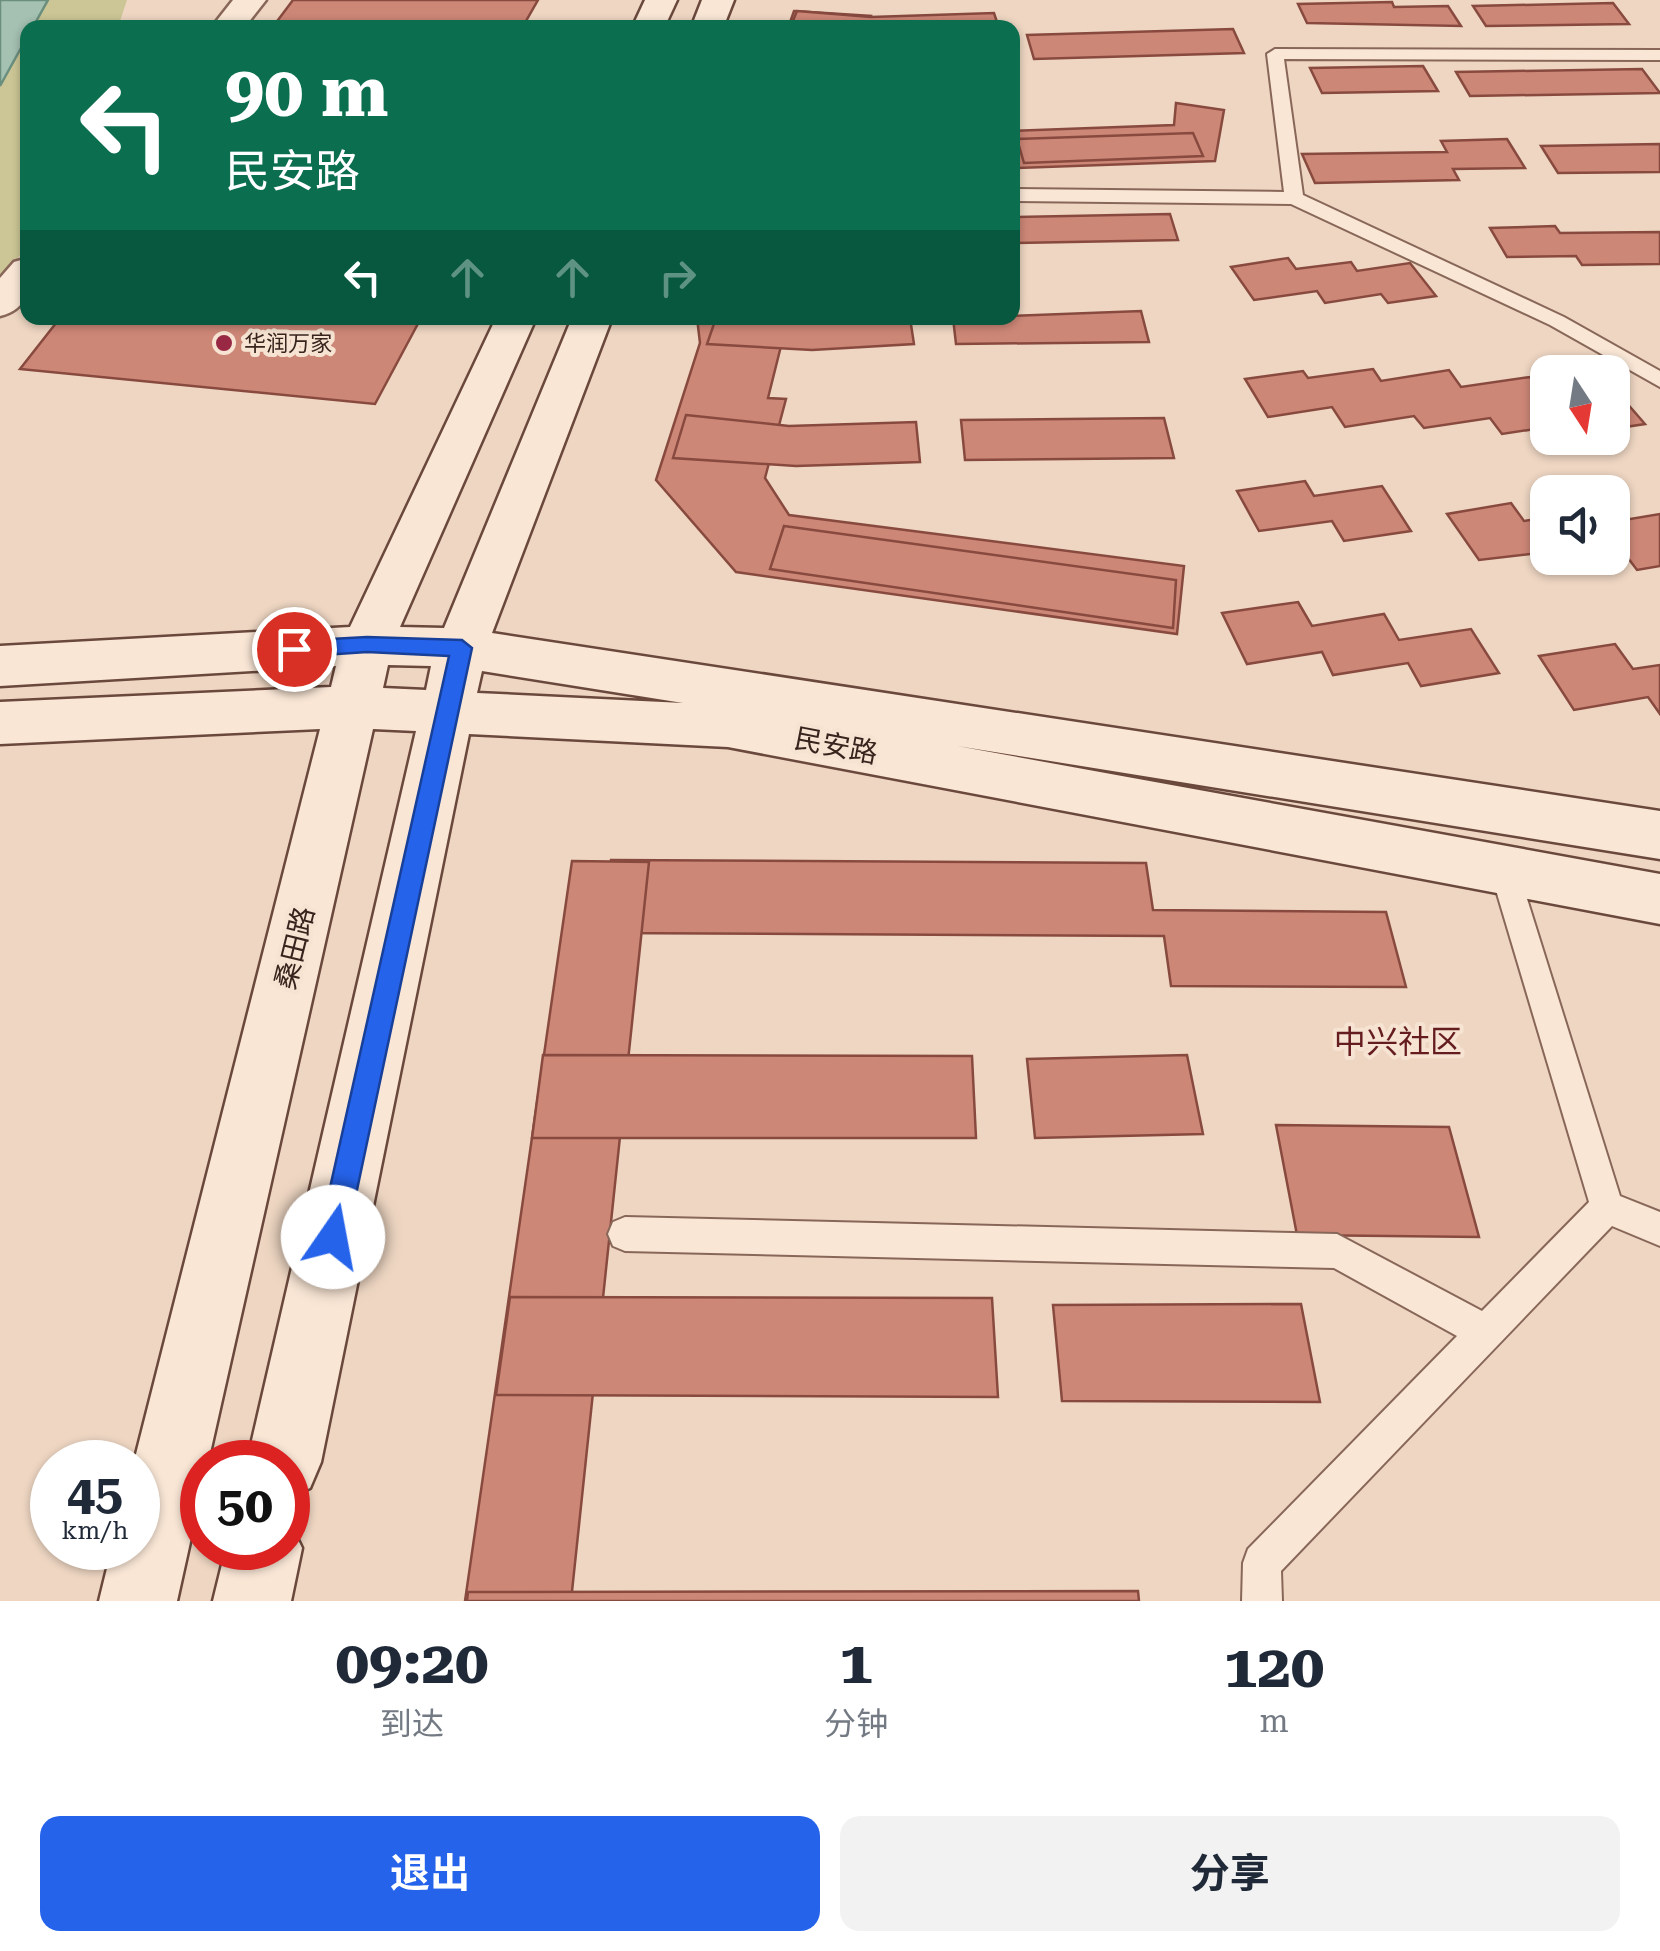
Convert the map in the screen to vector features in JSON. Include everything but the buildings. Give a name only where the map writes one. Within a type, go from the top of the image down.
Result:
[{"type":"main road","points":[[234,20],[250,0]]},
{"type":"main road","points":[[0,304],[20,280]]},
{"type":"main road","name":"桑田路","points":[[138,1601],[367,644],[513,325]]},
{"type":"main road","points":[[289,1440],[462,648],[589,325]]},
{"type":"main road","name":"民安路","points":[[0,666],[367,644],[462,648],[1660,835]]},
{"type":"main road","name":"民安路","points":[[0,722],[353,707],[728,726],[1660,898]]},
{"type":"main road","points":[[252,1601],[259,1570]]},
{"type":"lane","points":[[1294,198],[1274,54],[1660,56]]},
{"type":"lane","points":[[1020,195],[1294,198],[1556,321],[1660,380]]},
{"type":"lane","points":[[1504,870],[1608,1207],[1660,1229]]},
{"type":"lane","points":[[1262,1601],[1262,1563],[1608,1207]]},
{"type":"lane","points":[[625,1234],[1338,1250],[1485,1332]]},
{"type":"shaded area","points":[[0,0],[48,0],[37,20],[20,20],[20,50],[0,86]]},
{"type":"shaded area","points":[[48,0],[127,0],[120,20],[37,20]]},
{"type":"shaded area","points":[[20,50],[20,255],[0,279],[0,86]]},
{"type":"place","name":"华润万家","points":[[224,343]]},
{"type":"district","name":"中兴社区","points":[[1398,1042]]},
{"type":"route","points":[[294,649],[367,644],[462,648],[333,1237]]}]
